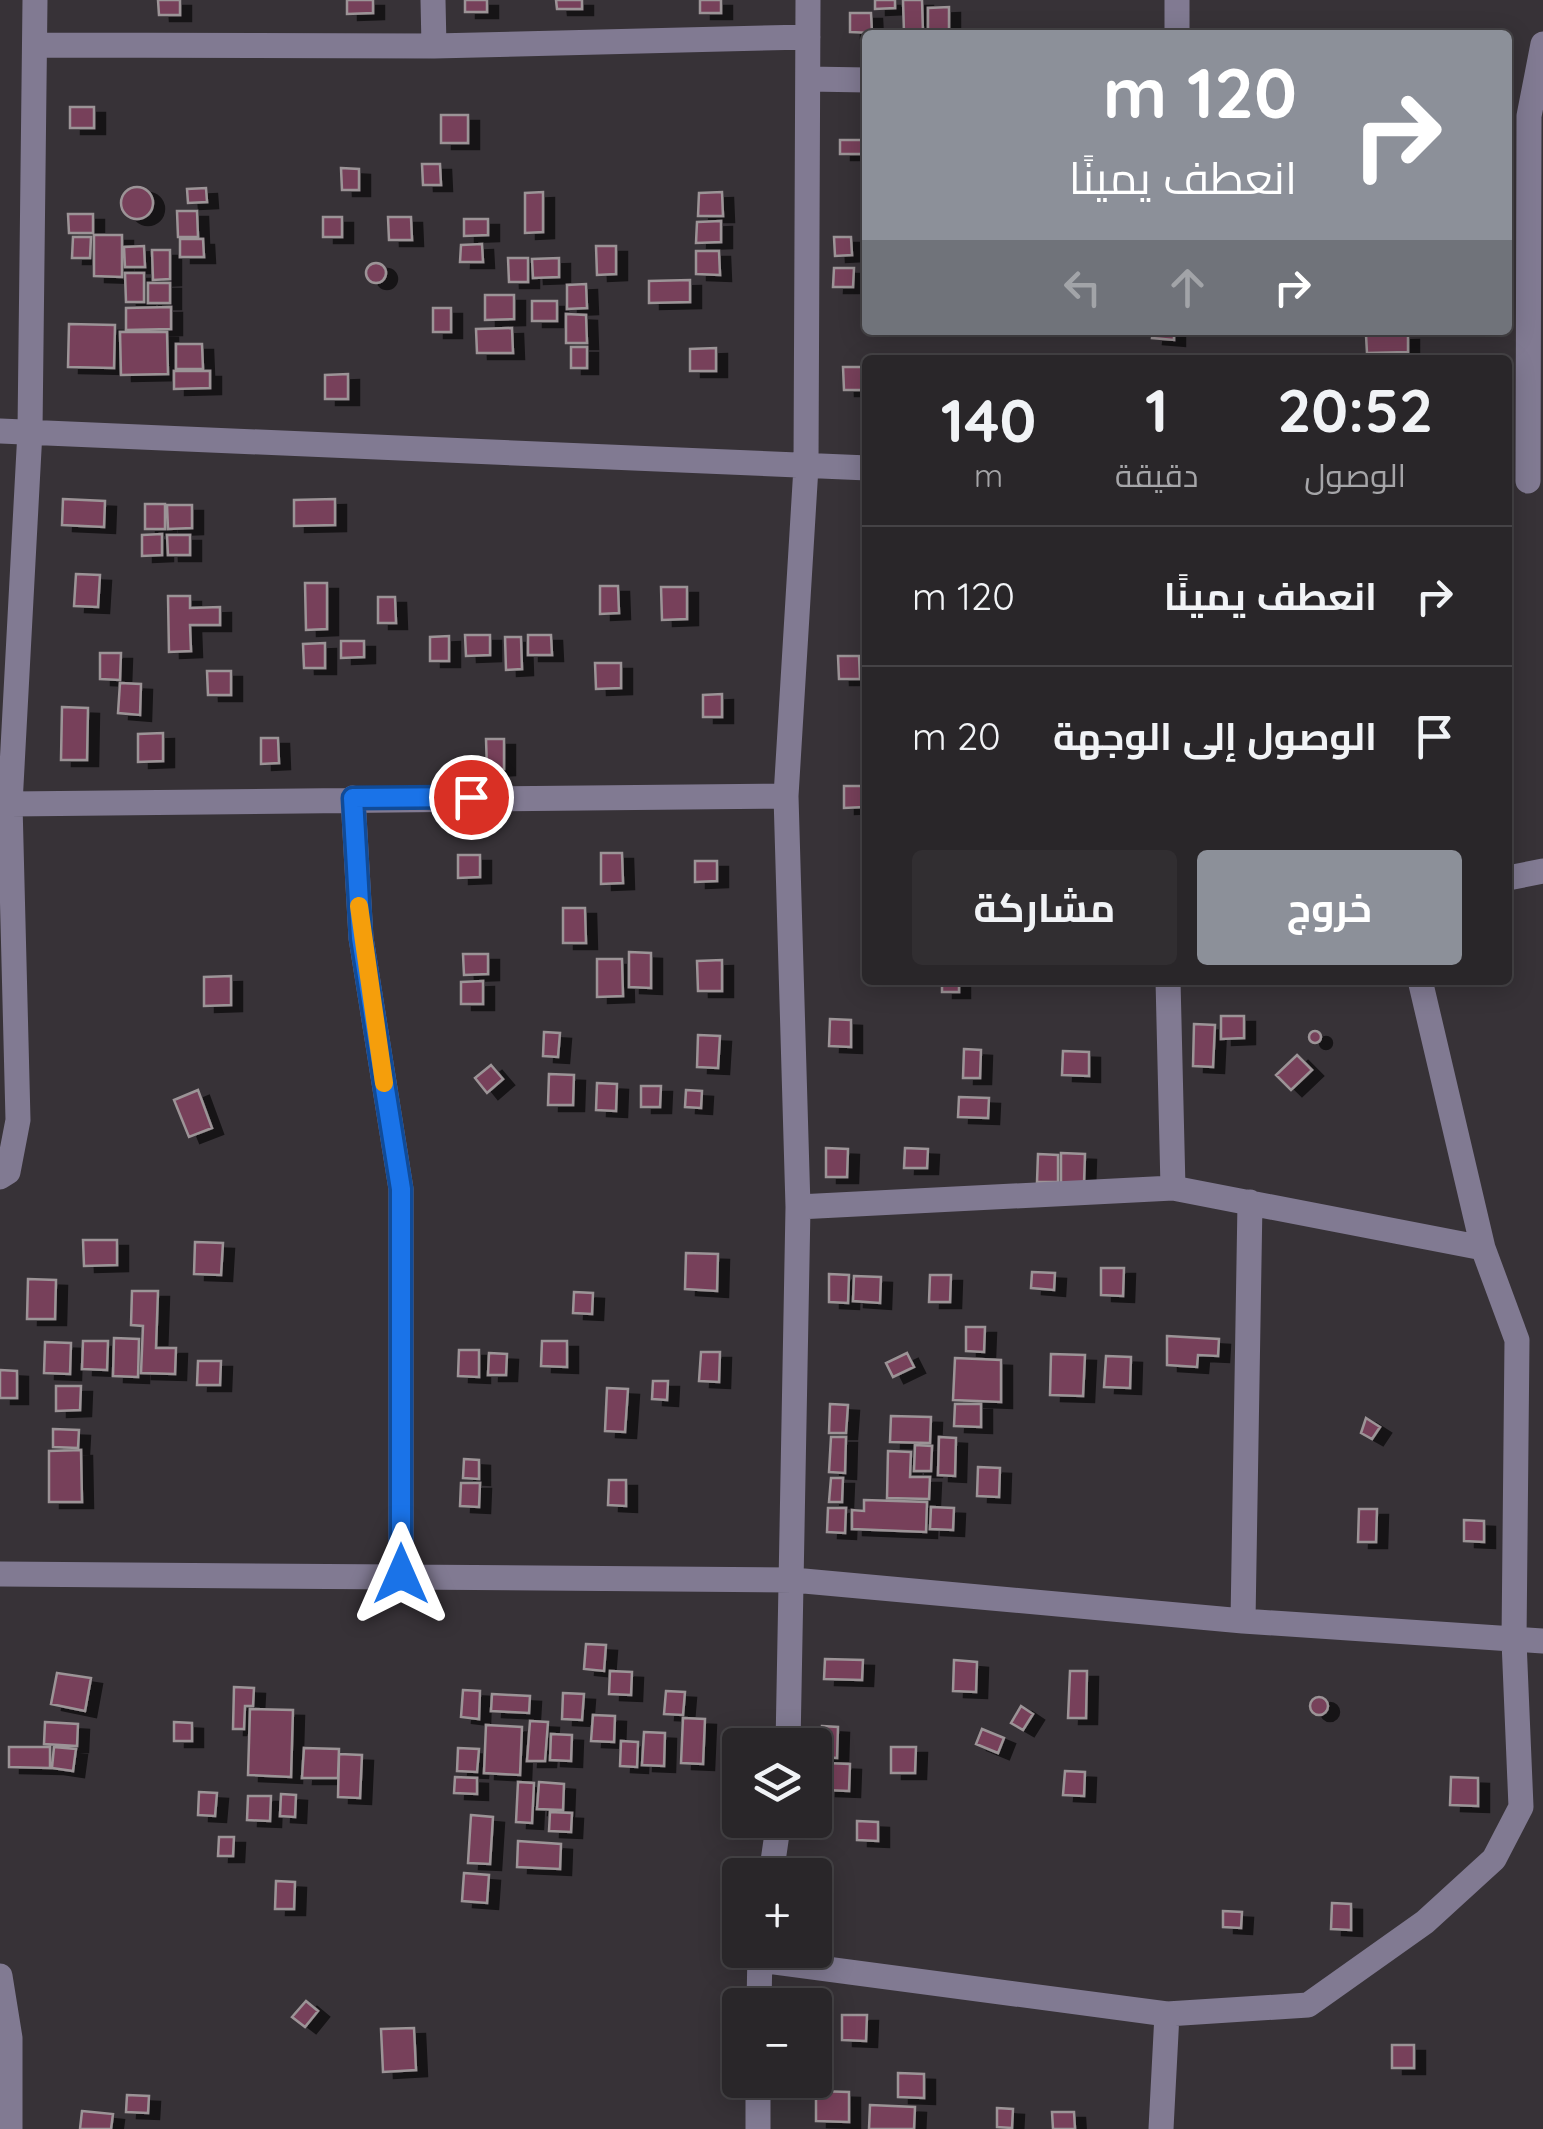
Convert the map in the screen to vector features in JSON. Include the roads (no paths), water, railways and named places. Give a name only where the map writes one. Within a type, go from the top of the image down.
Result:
[{"type":"street","points":[[0,1178],[8,1172],[18,1120],[10,804],[30,431],[35,0]]},
{"type":"street","points":[[433,0],[434,46]]},
{"type":"street","points":[[789,1728],[798,1207],[786,796],[806,468],[808,0]]},
{"type":"street","points":[[1177,0],[1177,30]]},
{"type":"street","points":[[35,45],[434,46],[808,37]]},
{"type":"street","points":[[1526,481],[1518,115],[1543,44]]},
{"type":"street","points":[[808,79],[862,80]]},
{"type":"street","points":[[0,431],[862,468]]},
{"type":"street","points":[[10,804],[786,796]]},
{"type":"street","points":[[353,798],[361,938],[401,1189],[401,1574]]},
{"type":"street","points":[[1512,877],[1543,871]]},
{"type":"street","points":[[1168,985],[1172,1188]]},
{"type":"street","points":[[832,1965],[1167,2014],[1308,2005],[1426,1922],[1494,1859],[1521,1807],[1514,1641],[1517,1340],[1483,1248],[1421,985]]},
{"type":"street","points":[[798,1207],[1172,1188],[1483,1248]]},
{"type":"street","points":[[1242,1621],[1250,1202]]},
{"type":"street","points":[[0,1574],[401,1574],[793,1580],[1242,1621],[1543,1641]]},
{"type":"street","points":[[0,1976],[10,2038],[10,2129]]},
{"type":"street","points":[[1161,2129],[1167,2014]]},
{"type":"street","points":[[758,2098],[758,2129]]}]
